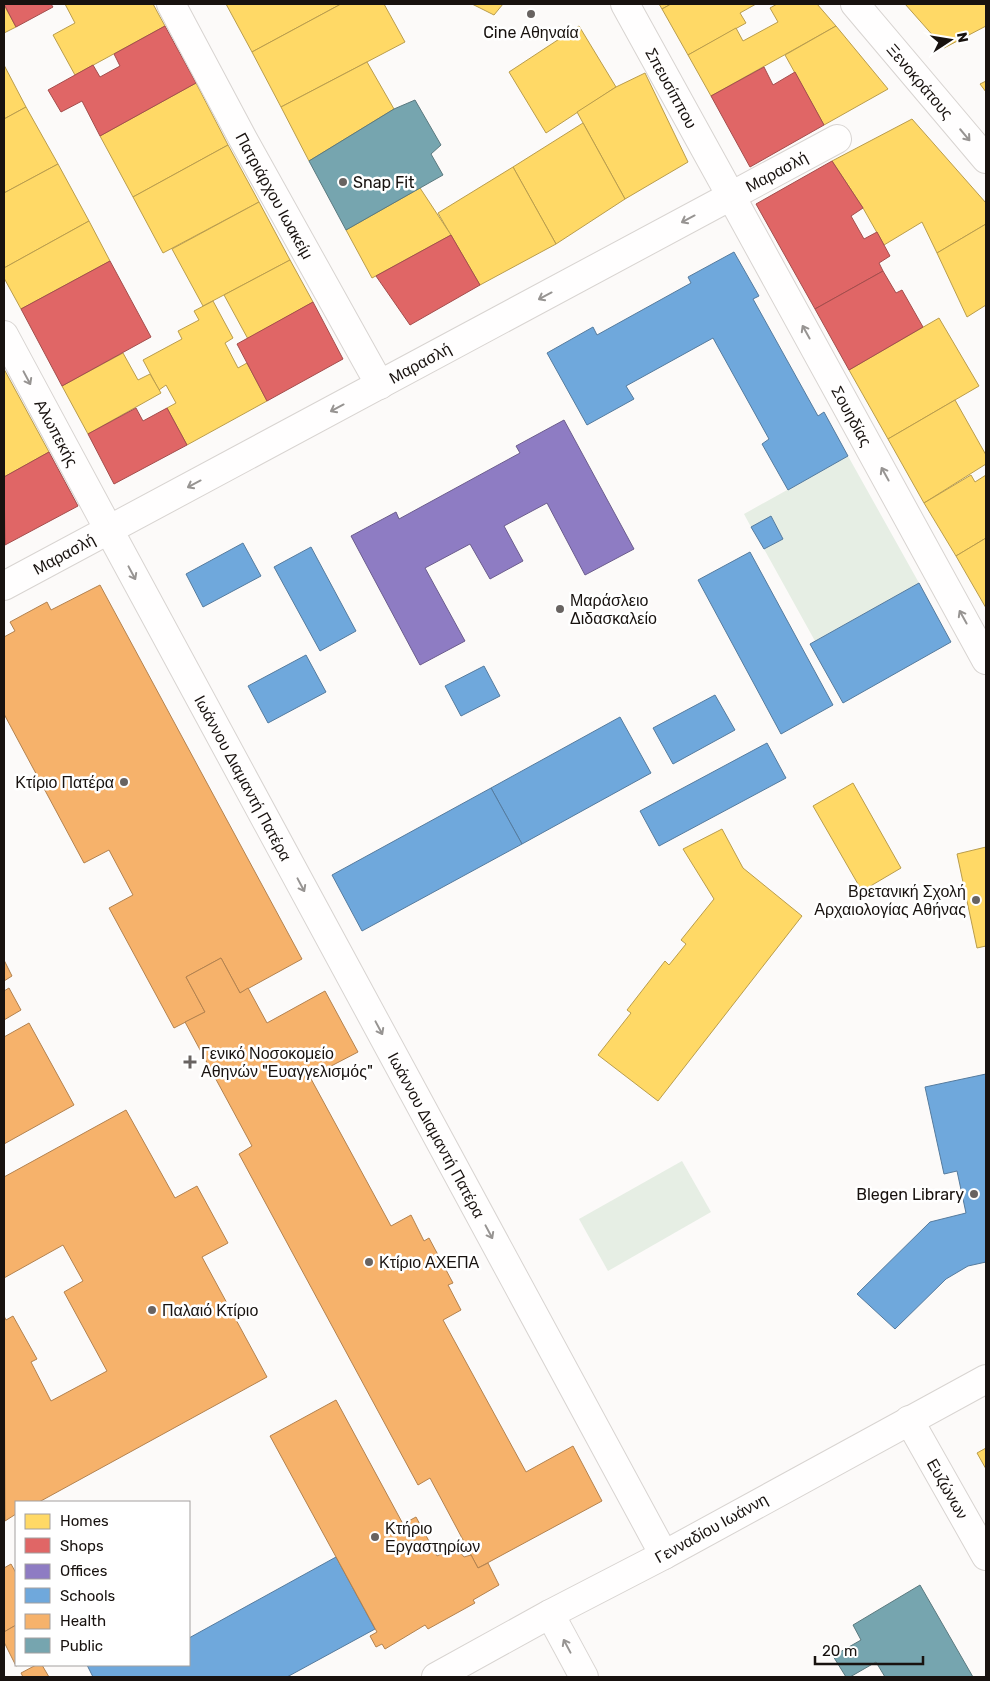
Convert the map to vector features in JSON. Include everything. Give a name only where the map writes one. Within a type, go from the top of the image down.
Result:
[{"type":"street","name":"Πατριάρχου Ιωακείμ","points":[[170,4],[380,385]]},
{"type":"street","name":"Ξενοκράτους","points":[[855,4],[986,159]]},
{"type":"street","name":"Σπευσίππου","points":[[624,7],[725,184]]},
{"type":"street","name":"Μαρασλή","points":[[4,586],[380,385],[725,184],[837,139]]},
{"type":"street","name":"Σουηδίας","points":[[725,184],[986,660]]},
{"type":"street","name":"Αλωπεκής","points":[[4,335],[109,530]]},
{"type":"street","name":"Ιωάννου Διαμαντή Πατέρα","points":[[109,530],[664,1555]]},
{"type":"street","name":"Γενναδίου Ιωάννη","points":[[436,1677],[986,1379]]},
{"type":"street","name":"Ευζώνων","points":[[909,1420],[986,1556]]},
{"type":"street","points":[[550,1614],[584,1677]]},
{"type":"shaded area","points":[[848,456],[919,583],[815,641],[764,549],[783,539],[771,516],[751,527],[744,514]]},
{"type":"shaded area","points":[[682,1161],[711,1212],[608,1271],[579,1219]]},
{"type":"building: Homes","points":[[65,4],[153,4],[165,26],[75,75],[53,35],[75,23]]},
{"type":"building: Homes","points":[[226,4],[341,4],[252,52]]},
{"type":"building: Homes","points":[[341,4],[384,4],[405,42],[281,107],[252,52]]},
{"type":"building: Homes","points":[[472,4],[503,4],[494,15]]},
{"type":"building: Homes","points":[[659,4],[671,4],[662,9]]},
{"type":"building: Homes","points":[[671,4],[756,4],[740,13],[746,23],[688,55],[662,9]]},
{"type":"building: Homes","points":[[777,4],[817,4],[836,26],[711,96],[688,55],[736,28],[743,41],[778,22],[770,8]]},
{"type":"building: Homes","points":[[905,4],[986,4],[986,26],[944,48]]},
{"type":"building: Homes","points":[[4,5],[16,27],[4,33]]},
{"type":"building: Homes","points":[[579,26],[616,87],[546,133],[509,72]]},
{"type":"building: Homes","points":[[836,26],[888,89],[824,125],[785,55]]},
{"type":"building: Homes","points":[[367,62],[394,109],[309,161],[281,107]]},
{"type":"building: Homes","points":[[4,65],[26,107],[4,119]]},
{"type":"building: Homes","points":[[645,73],[688,162],[625,199],[577,112],[616,87]]},
{"type":"building: Homes","points":[[986,81],[986,92],[980,84]]},
{"type":"building: Homes","points":[[196,83],[228,145],[133,197],[100,136]]},
{"type":"building: Homes","points":[[26,107],[58,164],[4,193],[4,119]]},
{"type":"building: Homes","points":[[912,119],[986,203],[986,224],[937,253],[922,222],[884,245],[863,208],[832,161]]},
{"type":"building: Homes","points":[[583,123],[625,199],[556,244],[513,167]]},
{"type":"building: Homes","points":[[228,145],[259,202],[163,253],[133,197]]},
{"type":"building: Homes","points":[[58,164],[89,221],[4,268],[4,193]]},
{"type":"building: Homes","points":[[513,167],[556,244],[480,285],[438,213]]},
{"type":"building: Homes","points":[[420,188],[451,235],[372,278],[346,230]]},
{"type":"building: Homes","points":[[259,202],[290,260],[203,306],[172,249]]},
{"type":"building: Homes","points":[[89,221],[110,261],[21,309],[4,278],[4,268]]},
{"type":"building: Homes","points":[[986,224],[986,305],[967,317],[937,253]]},
{"type":"building: Homes","points":[[290,260],[313,302],[248,339],[224,295]]},
{"type":"building: Homes","points":[[213,301],[233,338],[225,343],[238,368],[247,363],[267,401],[187,445],[167,408],[176,403],[166,385],[159,390],[143,360],[182,339],[178,331],[199,320],[194,311]]},
{"type":"building: Homes","points":[[939,318],[979,386],[888,439],[849,370]]},
{"type":"building: Homes","points":[[123,353],[138,380],[150,374],[161,393],[88,434],[62,386]]},
{"type":"building: Homes","points":[[4,369],[49,452],[4,477]]},
{"type":"building: Homes","points":[[955,400],[986,455],[986,464],[924,503],[888,439]]},
{"type":"building: Homes","points":[[971,475],[975,482],[986,475],[986,538],[956,556],[924,503]]},
{"type":"building: Homes","points":[[986,538],[986,608],[956,556]]},
{"type":"building: Homes","points":[[853,783],[901,868],[862,891],[813,806]]},
{"type":"building: Homes","points":[[722,829],[743,868],[802,916],[658,1101],[598,1055],[631,1013],[627,1010],[665,961],[669,965],[686,944],[681,940],[714,899],[683,849]]},
{"type":"building: Homes","name":"Βρετανική Σχολή Αρχαιολογίας Αθήνας","points":[[986,847],[986,946],[977,948],[957,854]]},
{"type":"building: Homes","points":[[986,1448],[986,1469],[977,1453]]},
{"type":"building: Shops","points":[[4,4],[51,4],[53,7],[16,27]]},
{"type":"building: Shops","points":[[165,26],[196,83],[100,136],[82,101],[61,112],[48,90],[93,65],[100,77],[120,66],[114,54]]},
{"type":"building: Shops","points":[[764,67],[773,85],[795,72],[824,125],[750,167],[711,96]]},
{"type":"building: Shops","points":[[832,161],[863,208],[851,216],[864,239],[877,232],[890,256],[879,263],[883,271],[815,309],[756,204]]},
{"type":"building: Shops","points":[[451,235],[480,285],[410,325],[376,276]]},
{"type":"building: Shops","points":[[110,261],[151,337],[62,386],[21,309]]},
{"type":"building: Shops","points":[[883,271],[896,293],[902,290],[923,327],[849,370],[815,309]]},
{"type":"building: Shops","points":[[313,302],[343,359],[267,401],[237,344]]},
{"type":"building: Shops","points":[[136,408],[143,421],[167,408],[187,445],[114,484],[88,434]]},
{"type":"building: Shops","points":[[49,452],[78,506],[5,545],[4,477]]},
{"type":"building: Offices","points":[[564,420],[634,549],[585,575],[547,503],[504,526],[523,561],[490,579],[470,544],[425,568],[465,641],[420,665],[351,536],[396,512],[399,519],[520,453],[516,446]]},
{"type":"building: Schools","points":[[734,252],[759,296],[753,299],[818,416],[824,412],[848,456],[788,490],[762,444],[769,439],[713,338],[626,386],[634,399],[587,425],[547,353],[593,327],[597,335],[691,283],[688,277]]},
{"type":"building: Schools","points":[[771,516],[783,539],[764,549],[751,527]]},
{"type":"building: Schools","points":[[243,543],[261,576],[203,607],[186,574]]},
{"type":"building: Schools","points":[[311,547],[356,631],[320,651],[274,567]]},
{"type":"building: Schools","points":[[750,552],[833,705],[781,734],[698,580]]},
{"type":"building: Schools","points":[[919,583],[951,642],[843,703],[810,644]]},
{"type":"building: Schools","points":[[306,655],[326,692],[268,723],[248,686]]},
{"type":"building: Schools","points":[[484,666],[500,696],[461,716],[445,686]]},
{"type":"building: Schools","points":[[715,695],[735,730],[673,764],[653,728]]},
{"type":"building: Schools","points":[[620,717],[651,773],[522,844],[491,788]]},
{"type":"building: Schools","points":[[767,743],[786,778],[659,846],[640,811]]},
{"type":"building: Schools","points":[[491,788],[522,844],[362,931],[332,875]]},
{"type":"building: Schools","name":"Blegen Library","points":[[986,1074],[986,1262],[968,1266],[946,1279],[895,1329],[857,1294],[930,1222],[966,1213],[957,1171],[944,1174],[925,1087]]},
{"type":"building: Schools","points":[[336,1557],[375,1629],[287,1677],[93,1677],[88,1666],[190,1666],[190,1637]]},
{"type":"building: Health","name":"Κτίριο Πατέρα","points":[[100,585],[302,959],[240,993],[221,958],[186,977],[205,1012],[174,1028],[109,908],[133,895],[109,850],[84,863],[4,714],[4,637],[15,631],[10,622],[47,602],[51,610]]},
{"type":"building: Health","name":"Κτίριο ΑΧΕΠΑ","points":[[221,958],[240,993],[248,988],[267,1023],[325,991],[358,1052],[310,1077],[391,1226],[411,1215],[424,1241],[429,1238],[453,1283],[448,1285],[461,1310],[443,1320],[526,1472],[573,1446],[602,1501],[478,1568],[430,1478],[418,1485],[239,1154],[252,1146],[185,1022],[205,1012],[186,977]]},
{"type":"building: Health","points":[[4,960],[12,976],[4,981]]},
{"type":"building: Health","points":[[9,988],[21,1010],[4,1020],[4,991]]},
{"type":"building: Health","points":[[29,1023],[74,1105],[4,1144],[4,1037]]},
{"type":"building: Health","name":"Παλαιό Κτίριο","points":[[126,1110],[175,1198],[197,1186],[228,1243],[202,1257],[267,1377],[41,1501],[15,1501],[15,1515],[5,1521],[4,1316],[6,1320],[13,1316],[37,1359],[31,1362],[51,1401],[107,1371],[64,1292],[83,1281],[63,1245],[4,1278],[4,1177]]},
{"type":"building: Health","name":"Κτήριο Εργαστηρίων","points":[[336,1400],[403,1524],[416,1517],[437,1556],[452,1549],[459,1551],[464,1557],[471,1555],[478,1568],[488,1563],[499,1585],[473,1600],[475,1603],[428,1629],[425,1625],[385,1649],[382,1644],[376,1647],[370,1636],[377,1632],[270,1436]]},
{"type":"building: Health","points":[[11,1564],[15,1571],[15,1626],[4,1632],[4,1568]]},
{"type":"building: Health","points":[[15,1626],[15,1664],[4,1642],[4,1632]]},
{"type":"building: Health","points":[[34,1666],[43,1666],[49,1677],[23,1677],[21,1673]]},
{"type":"building: Public","points":[[415,100],[441,145],[431,154],[443,175],[346,230],[309,161],[394,109]]},
{"type":"building: Public","points":[[920,1585],[973,1677],[885,1677],[876,1662],[850,1677],[846,1677],[833,1656],[861,1640],[853,1625]]},
{"type":"place","name":"Cine Αθηναία","points":[[531,14]]},
{"type":"place","name":"Snap Fit","points":[[343,182]]},
{"type":"place","name":"Μαράσλειο Διδασκαλείο","points":[[560,609]]},
{"type":"place","name":"Κτίριο Πατέρα","points":[[124,782]]},
{"type":"place","name":"Βρετανική Σχολή Αρχαιολογίας Αθήνας","points":[[976,900]]},
{"type":"place","name":"Γενικό Νοσοκομείο Αθηνών \"Ευαγγελισμός\"","points":[[190,1062]]},
{"type":"place","name":"Blegen Library","points":[[974,1194]]},
{"type":"place","name":"Κτίριο ΑΧΕΠΑ","points":[[369,1262]]},
{"type":"place","name":"Παλαιό Κτίριο","points":[[152,1310]]},
{"type":"place","name":"Κτήριο Εργαστηρίων","points":[[375,1537]]}]
